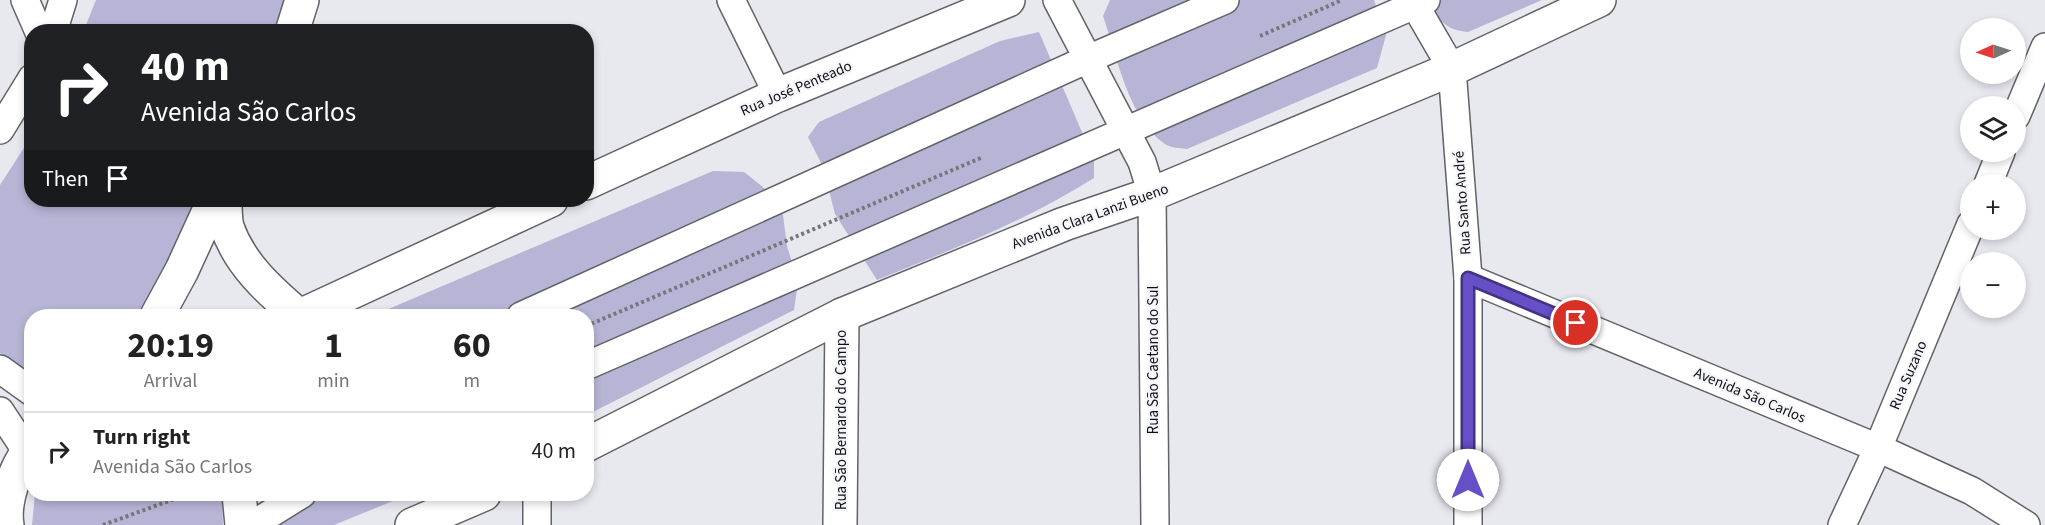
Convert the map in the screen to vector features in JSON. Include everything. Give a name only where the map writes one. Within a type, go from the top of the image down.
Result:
[{"type":"main road","points":[[294,24],[302,0]]},
{"type":"main road","name":"Rua José Penteado","points":[[594,179],[778,95],[1008,0]]},
{"type":"main road","name":"Avenida Clara Lanzi Bueno","points":[[594,441],[842,315],[1064,224],[1152,194],[1452,69],[1599,0]]},
{"type":"main road","points":[[161,309],[182,270],[211,207]]},
{"type":"main road","points":[[225,207],[226,225],[239,255],[266,288],[292,309]]},
{"type":"main road","points":[[315,309],[536,207]]},
{"type":"main road","name":"Rua São Bernardo do Campo","points":[[840,525],[842,315]]},
{"type":"main road","points":[[6,525],[11,483],[24,458]]},
{"type":"main road","points":[[240,501],[242,525]]},
{"type":"main road","points":[[412,525],[468,501]]},
{"type":"street","points":[[25,0],[36,24]]},
{"type":"street","points":[[56,24],[63,0]]},
{"type":"street","points":[[731,0],[778,95]]},
{"type":"street","name":"Rua São Caetano do Sul","points":[[1057,0],[1142,162],[1152,194],[1155,525]]},
{"type":"street","points":[[535,309],[1088,59],[1225,0]]},
{"type":"street","points":[[594,363],[1126,132],[1418,2]]},
{"type":"street","name":"Rua Santo André","points":[[1418,2],[1452,69],[1468,278],[1468,525]]},
{"type":"street","points":[[2024,96],[2045,47]]},
{"type":"street","points":[[0,130],[24,91]]},
{"type":"street","name":"Rua Suzano","points":[[1842,525],[1878,448],[1964,240]]},
{"type":"street","name":"Avenida São Carlos","points":[[1468,278],[1878,448],[1972,491],[2026,525]]},
{"type":"street","points":[[0,369],[24,386]]},
{"type":"street","points":[[0,411],[24,442]]},
{"type":"street","points":[[252,525],[291,501]]},
{"type":"street","points":[[537,501],[537,525]]},
{"type":"path","points":[[1258,37],[1342,0]]},
{"type":"path","points":[[594,323],[991,154]]},
{"type":"path","points":[[103,525],[169,501]]},
{"type":"shaded area","points":[[96,0],[286,0],[279,24],[86,24]]},
{"type":"shaded area","points":[[1110,0],[1374,0],[1386,35],[1377,68],[1187,149],[1178,148],[1167,145],[1152,133],[1125,86],[1103,16]]},
{"type":"shaded area","points":[[1429,0],[1542,0],[1468,32],[1453,29],[1443,23]]},
{"type":"shaded area","points":[[1039,32],[1094,160],[1094,178],[1015,221],[877,280],[835,214],[823,167],[808,137],[819,122],[1000,41]]},
{"type":"shaded area","points":[[24,148],[24,207],[197,207],[146,309],[24,309],[24,370],[0,353],[0,185]]},
{"type":"shaded area","points":[[713,171],[744,172],[763,187],[783,215],[787,246],[798,282],[794,310],[594,411],[594,309],[388,309]]},
{"type":"shaded area","points":[[34,501],[222,501],[223,525],[32,525]]},
{"type":"shaded area","points":[[272,501],[393,501],[334,525],[271,525]]},
{"type":"route","points":[[1468,480],[1468,278],[1576,323]]}]
